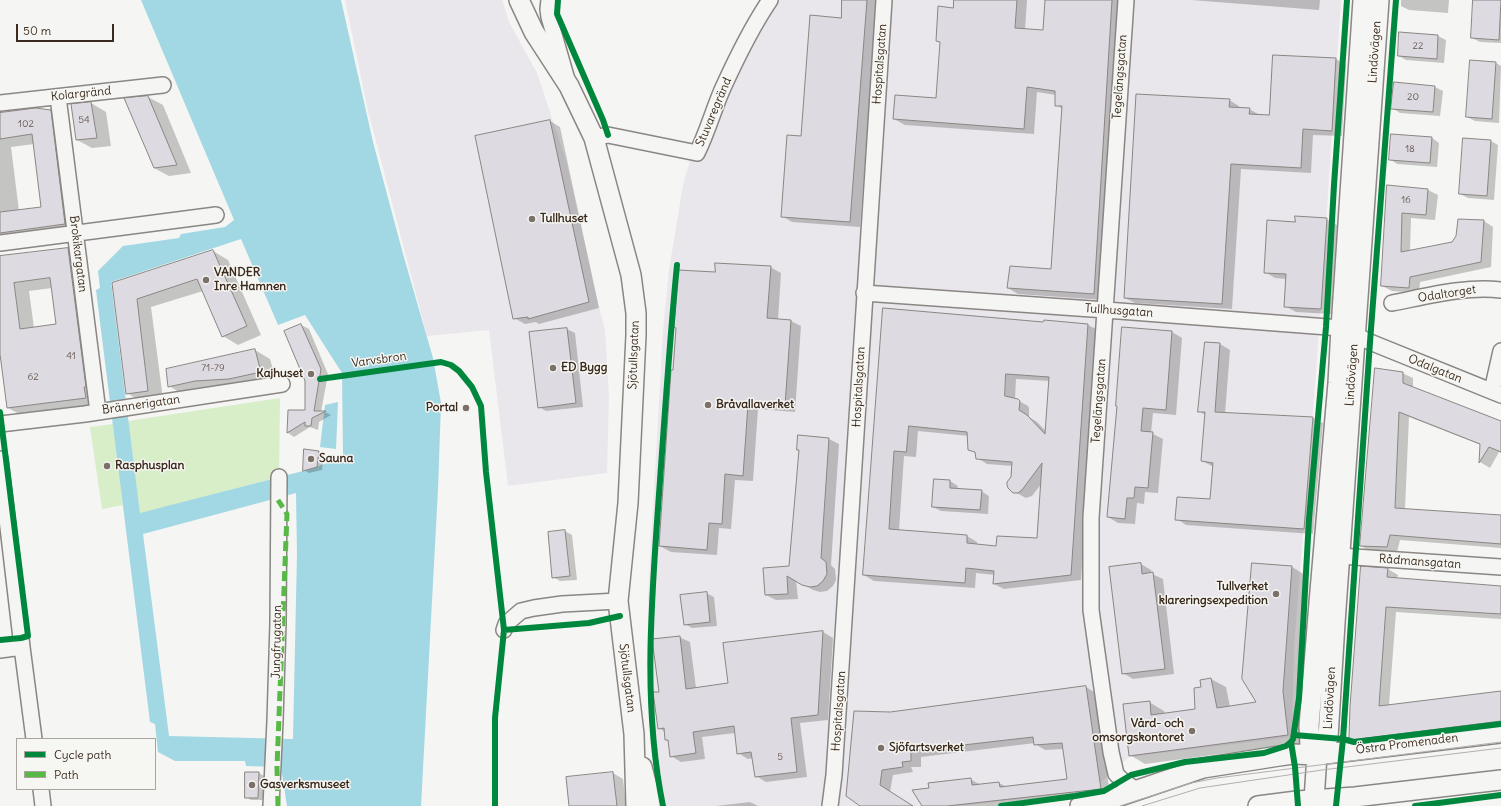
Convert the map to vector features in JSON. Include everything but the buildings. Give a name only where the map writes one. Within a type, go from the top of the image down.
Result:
[{"type":"main road","name":"Lindövägen","points":[[1363,0],[1355,335],[1338,383],[1309,737],[1310,746],[1318,755],[1328,738],[1379,0]]},
{"type":"main road","name":"Sjötullsgatan","points":[[524,2],[534,32],[569,86],[594,138],[624,247],[636,313],[628,503],[618,601],[634,734],[636,806]]},
{"type":"main road","name":"Östra Promenaden","points":[[1080,806],[1094,804],[1203,768],[1293,754],[1318,755],[1501,733]]},
{"type":"main road","name":"Sjötullsgatan","points":[[634,734],[652,806]]},
{"type":"main road","points":[[1314,803],[1318,755]]},
{"type":"main road","points":[[1258,806],[1314,803],[1501,780]]},
{"type":"street","points":[[549,0],[549,17],[569,86]]},
{"type":"street","name":"Stuvaregränd","points":[[594,138],[608,135],[696,153],[741,49],[770,0]]},
{"type":"street","name":"Hospitalsgatan","points":[[830,806],[834,775],[851,524],[864,293],[884,0]]},
{"type":"street","name":"Tegelängsgatan","points":[[1126,0],[1091,518],[1092,610],[1110,752],[1116,774],[1122,781],[1136,790]]},
{"type":"street","name":"Kolargränd","points":[[0,103],[163,85]]},
{"type":"street","name":"Brokikargatan","points":[[58,96],[76,233],[103,411]]},
{"type":"street","points":[[0,243],[216,215]]},
{"type":"street","name":"Odaltorget","points":[[1392,303],[1470,289],[1483,288],[1501,290]]},
{"type":"street","name":"Tullhusgatan","points":[[864,293],[1106,310],[1355,335]]},
{"type":"street","name":"Odalgatan","points":[[1355,335],[1496,393]]},
{"type":"street","points":[[1496,393],[1501,351]]},
{"type":"street","name":"Brännerigatan","points":[[0,424],[133,407],[282,384]]},
{"type":"street","points":[[0,459],[34,738]]},
{"type":"street","name":"Jungfrugatan","points":[[271,806],[278,623],[279,477]]},
{"type":"street","name":"Rådmansgatan","points":[[1340,556],[1501,567]]},
{"type":"street","points":[[504,630],[506,624],[521,611],[562,604],[618,601]]},
{"type":"street","points":[[0,650],[22,648]]},
{"type":"street","name":"Hospitalsgatan","points":[[834,775],[839,806]]},
{"type":"street","points":[[41,790],[43,806]]},
{"type":"shaded area","points":[[345,0],[502,0],[509,22],[537,73],[566,160],[605,330],[609,397],[607,473],[508,486],[489,330],[427,336],[368,111]]},
{"type":"shaded area","points":[[763,0],[1341,0],[1316,373],[1294,647],[1292,737],[1129,757],[1092,790],[960,806],[663,806],[651,692],[648,598],[663,330],[669,270],[683,185],[698,132]]},
{"type":"green space","points":[[280,398],[279,477],[140,514],[128,421]]},
{"type":"green space","name":"Rasphusplan","points":[[113,424],[123,505],[102,509],[90,427]]},
{"type":"water","points":[[141,0],[341,0],[373,142],[433,358],[441,403],[438,489],[421,806],[287,806],[281,767],[246,766],[245,761],[175,761],[158,752],[155,724],[150,722],[96,290],[100,288],[98,271],[123,246],[179,238],[181,234],[225,227],[234,220]],"holes":[[[241,239],[278,325],[305,315],[342,373],[343,458],[303,471],[140,513],[111,282]],[[296,493],[297,553],[293,739],[169,736],[143,534]]]},
{"type":"water","points":[[338,402],[336,449],[320,447],[325,405]]},
{"type":"tram line","points":[[1120,806],[1191,783],[1217,778],[1501,742]]},
{"type":"tram line","points":[[1142,806],[1200,788],[1322,770],[1501,748]]},
{"type":"marked path","points":[[278,500],[287,514],[277,767],[278,806]]},
{"type":"cycle path","points":[[558,0],[557,14],[603,120],[608,135]]},
{"type":"cycle path","points":[[1001,806],[1104,791],[1131,775],[1185,762],[1264,753],[1286,746],[1293,739],[1299,698],[1309,519],[1326,327],[1347,0]]},
{"type":"cycle path","points":[[1336,806],[1343,739],[1370,342],[1396,0]]},
{"type":"cycle path","points":[[663,806],[653,732],[650,657],[655,545],[677,265]]},
{"type":"cycle path","name":"Varvsbron","points":[[320,379],[441,362],[451,365],[459,371],[472,387],[481,406],[486,472],[504,630],[495,718],[495,806]]},
{"type":"cycle path","points":[[0,412],[28,636],[0,640]]},
{"type":"cycle path","points":[[504,630],[589,623],[620,616]]},
{"type":"cycle path","points":[[1294,735],[1343,739],[1354,742],[1501,724]]},
{"type":"cycle path","points":[[1291,742],[1295,767],[1298,806]]},
{"type":"cycle path","points":[[1415,806],[1501,795]]},
{"type":"place","name":"Tullhuset","points":[[532,219]]},
{"type":"place","name":"VANDER Inre Hamnen","points":[[206,280]]},
{"type":"place","name":"ED Bygg","points":[[553,368]]},
{"type":"place","name":"Kajhuset","points":[[311,374]]},
{"type":"place","name":"Bråvallaverket","points":[[708,405]]},
{"type":"place","name":"Portal","points":[[466,408]]},
{"type":"place","name":"Sauna","points":[[311,459]]},
{"type":"place","name":"Rasphusplan","points":[[107,466]]},
{"type":"place","name":"Tullverket klareringsexpedition","points":[[1276,594]]},
{"type":"place","name":"Vård- och omsorgskontoret","points":[[1192,731]]},
{"type":"place","name":"Sjöfartsverket","points":[[881,748]]},
{"type":"place","name":"Gasverksmuseet","points":[[252,785]]}]
